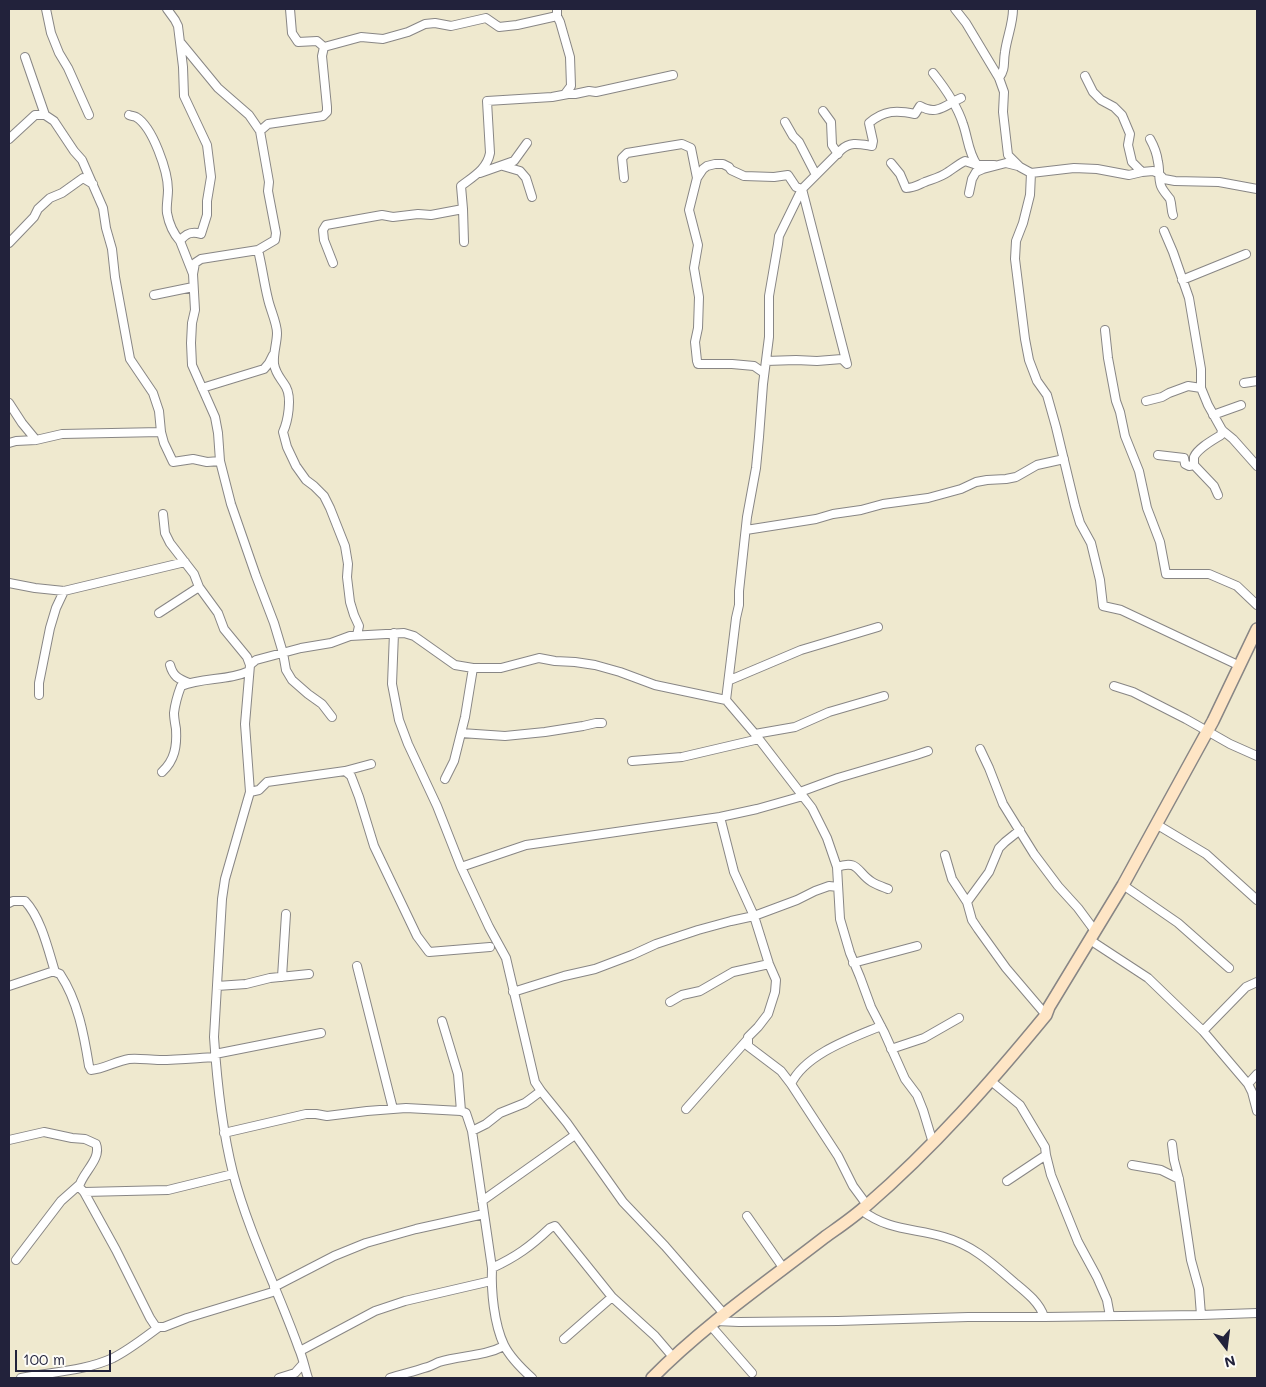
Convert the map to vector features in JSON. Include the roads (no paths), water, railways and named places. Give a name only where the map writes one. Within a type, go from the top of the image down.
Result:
[{"type":"street","points":[[46,9],[59,53],[68,68],[89,115]]},
{"type":"street","points":[[166,9],[177,23],[179,30],[184,96],[206,145],[211,177],[207,201],[207,216],[201,234],[195,232],[184,235],[180,241]]},
{"type":"street","points":[[290,9],[292,33],[298,42],[317,41],[324,47]]},
{"type":"street","points":[[955,9],[966,23],[999,78],[1004,92],[1003,112],[1008,155],[1020,167]]},
{"type":"street","points":[[999,78],[1005,67],[1005,53],[1011,31],[1013,9]]},
{"type":"street","points":[[324,47],[361,37],[383,39],[430,23],[451,26],[486,18],[499,27],[518,25],[557,12],[570,57],[571,86],[565,94]]},
{"type":"street","points":[[180,41],[218,88],[249,115],[260,131],[276,233],[276,240],[258,250],[201,259],[195,263],[193,274],[195,310],[192,323],[192,365],[215,417],[220,461],[231,504],[274,624],[286,670],[292,680],[322,704],[332,717]]},
{"type":"street","points":[[260,131],[268,124],[323,116],[327,112],[322,56],[324,47]]},
{"type":"street","points":[[25,58],[45,115]]},
{"type":"street","points":[[933,73],[957,100],[968,146],[977,165]]},
{"type":"street","points":[[464,242],[464,209],[461,186],[478,174],[488,161],[490,153],[487,101],[552,97],[589,91],[596,92],[673,75]]},
{"type":"street","points":[[1085,76],[1093,92],[1122,115],[1130,134],[1128,145],[1132,162],[1142,172]]},
{"type":"street","points":[[726,700],[739,605],[746,530],[756,468],[769,337],[769,296],[778,236],[802,189],[846,145],[852,143],[872,146],[869,123],[879,115],[895,111],[915,114],[920,106],[930,112],[957,100]]},
{"type":"street","points":[[823,111],[831,122],[832,145],[838,154]]},
{"type":"street","points":[[9,140],[35,115],[45,115],[54,121],[82,160],[103,208],[112,248],[115,277],[130,359],[153,393],[159,411],[164,443],[172,462],[193,459],[207,462],[220,461]]},
{"type":"street","points":[[129,115],[137,118],[143,124],[152,136],[159,151],[165,167],[168,189],[166,212],[172,230],[180,241],[193,274]]},
{"type":"street","points":[[785,122],[790,132],[799,142],[816,175]]},
{"type":"street","points":[[1150,139],[1159,164],[1158,173],[1161,186],[1169,198],[1173,215]]},
{"type":"street","points":[[478,174],[514,161],[527,143]]},
{"type":"street","points":[[624,178],[622,158],[627,153],[682,144],[691,148],[697,178]]},
{"type":"street","points":[[891,163],[900,174],[906,188],[913,188],[948,172],[965,160],[977,165],[994,166]]},
{"type":"street","points":[[970,193],[972,179],[976,172],[1006,163],[1031,173],[1074,168],[1097,169],[1129,175],[1153,171],[1164,179],[1175,181],[1219,182],[1257,189]]},
{"type":"street","points":[[764,373],[754,366],[698,364],[697,361],[695,342],[699,319],[699,297],[694,268],[698,245],[689,210],[697,178],[702,169],[707,166],[723,164],[744,176],[774,177],[788,175],[796,186],[802,189],[847,364],[842,359],[766,361]]},
{"type":"street","points":[[503,166],[520,171],[526,178],[532,197]]},
{"type":"street","points":[[1031,173],[1030,195],[1016,241],[1015,259],[1029,360],[1037,381],[1047,395],[1080,523],[1091,543],[1100,580],[1103,606],[1121,610],[1240,666]]},
{"type":"street","points":[[9,243],[34,217],[38,208],[50,198],[62,193],[83,178],[93,184]]},
{"type":"street","points":[[333,263],[324,240],[323,230],[326,225],[382,215],[394,217],[431,215],[464,209]]},
{"type":"street","points":[[1164,231],[1189,298],[1201,370],[1201,388],[1222,430],[1257,466]]},
{"type":"street","points":[[258,250],[267,297],[277,332],[274,365],[277,375],[287,389],[289,406],[287,423],[283,432],[287,447],[306,480],[324,496],[345,546],[350,602],[359,626],[357,635]]},
{"type":"street","points":[[1182,280],[1246,254]]},
{"type":"street","points":[[154,295],[193,287]]},
{"type":"street","points":[[1105,330],[1116,401],[1125,436],[1139,471],[1147,508],[1160,542],[1166,574],[1209,574],[1237,586],[1257,606]]},
{"type":"street","points":[[202,388],[264,369],[269,364],[274,353]]},
{"type":"street","points":[[1244,383],[1257,381]]},
{"type":"street","points":[[1146,401],[1162,397],[1188,386],[1201,388]]},
{"type":"street","points":[[9,403],[36,440]]},
{"type":"street","points":[[1213,415],[1241,405]]},
{"type":"street","points":[[1194,461],[1204,446],[1221,435],[1222,430]]},
{"type":"street","points":[[9,443],[36,440],[62,434],[161,432]]},
{"type":"street","points":[[1158,456],[1184,458],[1190,456],[1214,486],[1218,495]]},
{"type":"street","points":[[746,530],[816,519],[884,504],[928,498],[961,489],[976,482],[1006,480],[1016,477],[1037,465],[1064,459]]},
{"type":"street","points":[[163,514],[167,538],[194,574],[199,587],[218,613],[224,629],[250,663],[245,724],[250,792],[225,879],[222,899],[214,1037],[215,1056],[224,1132],[244,1209],[300,1351],[308,1377]]},
{"type":"street","points":[[9,584],[64,591],[184,562]]},
{"type":"street","points":[[159,613],[199,587]]},
{"type":"street","points":[[40,695],[39,683],[50,628],[64,591]]},
{"type":"street","points":[[730,680],[801,650],[878,627]]},
{"type":"street","points":[[652,1378],[673,1356],[717,1320],[864,1208],[933,1143],[992,1080],[1046,1015],[1123,885],[1207,731],[1257,629]]},
{"type":"street","points":[[394,633],[392,684],[399,720],[437,806],[461,867],[506,958],[535,1082],[567,1123],[623,1202],[658,1239],[717,1320],[752,1373]]},
{"type":"street","points":[[162,772],[172,761],[176,749],[174,713],[178,694],[182,686],[189,683],[240,676],[250,663],[357,635],[404,633],[414,636],[455,665],[473,668],[501,668],[539,658],[555,662],[575,662],[620,672],[655,685],[726,700],[812,808],[827,838],[837,867],[840,918],[853,963],[871,1007],[905,1079],[917,1095],[933,1143]]},
{"type":"street","points":[[170,664],[174,676],[189,683]]},
{"type":"street","points":[[446,778],[454,761],[465,717],[473,668]]},
{"type":"street","points":[[1114,686],[1133,692],[1230,744],[1257,756]]},
{"type":"street","points":[[632,761],[682,757],[795,727],[829,712],[884,696]]},
{"type":"street","points":[[460,732],[505,736],[602,723]]},
{"type":"street","points":[[980,749],[1003,804],[1034,854],[1093,935],[1148,978],[1203,1031],[1248,1084],[1257,1111]]},
{"type":"street","points":[[461,867],[526,845],[720,817],[765,807],[838,778],[928,750]]},
{"type":"street","points":[[250,792],[260,790],[267,782],[346,771],[372,764]]},
{"type":"street","points":[[346,771],[359,797],[374,846],[418,936],[429,952],[490,947]]},
{"type":"street","points":[[686,1109],[764,1019],[775,992],[776,980],[754,916],[734,872],[720,817]]},
{"type":"street","points":[[1156,824],[1206,854],[1257,900]]},
{"type":"street","points":[[967,902],[989,872],[999,848],[1020,830]]},
{"type":"street","points":[[945,855],[952,879],[967,902],[972,920],[1006,968],[1046,1015]]},
{"type":"street","points":[[837,867],[846,864],[854,865],[871,882],[888,889]]},
{"type":"street","points":[[1123,885],[1178,923],[1230,968]]},
{"type":"street","points":[[513,992],[594,969],[656,944],[698,930],[754,916],[828,886],[838,887]]},
{"type":"street","points":[[9,902],[24,901],[32,909],[55,972]]},
{"type":"street","points":[[282,977],[286,914]]},
{"type":"street","points":[[853,963],[917,946]]},
{"type":"street","points":[[670,1002],[682,995],[700,991],[733,972],[769,964]]},
{"type":"street","points":[[357,966],[393,1109]]},
{"type":"street","points":[[9,986],[51,972],[58,972],[77,1010],[91,1070],[116,1061],[131,1059],[159,1060],[215,1056],[321,1032]]},
{"type":"street","points":[[217,986],[246,984],[270,978],[310,974]]},
{"type":"street","points":[[1203,1031],[1246,988],[1257,982]]},
{"type":"street","points":[[892,1049],[924,1038],[959,1018]]},
{"type":"street","points":[[442,1021],[458,1074],[461,1111]]},
{"type":"street","points":[[791,1084],[808,1063],[816,1057],[881,1026]]},
{"type":"street","points":[[747,1040],[748,1046],[781,1071],[791,1084],[833,1148],[864,1208],[873,1219],[891,1226],[944,1237],[972,1248],[1024,1291],[1039,1306],[1044,1317]]},
{"type":"street","points":[[1248,1084],[1257,1074]]},
{"type":"street","points":[[992,1080],[1020,1105],[1045,1146],[1051,1175],[1078,1242],[1107,1300],[1110,1316]]},
{"type":"street","points":[[472,1131],[486,1124],[500,1113],[525,1103],[541,1091]]},
{"type":"street","points":[[224,1132],[306,1114],[326,1116],[393,1109],[461,1111],[466,1114],[472,1131],[492,1268],[491,1281],[498,1329],[504,1346],[532,1378]]},
{"type":"street","points":[[9,1140],[44,1132],[94,1142],[97,1154],[82,1189]]},
{"type":"street","points":[[482,1201],[575,1135]]},
{"type":"street","points":[[1172,1144],[1191,1260],[1199,1289],[1202,1315]]},
{"type":"street","points":[[1007,1181],[1046,1155]]},
{"type":"street","points":[[1132,1165],[1162,1170],[1179,1179]]},
{"type":"street","points":[[16,1260],[60,1201],[82,1189],[168,1190],[234,1174]]},
{"type":"street","points":[[82,1189],[116,1250],[150,1318],[156,1327],[159,1328]]},
{"type":"street","points":[[21,1378],[108,1360],[159,1328],[275,1289],[334,1256],[366,1243],[416,1229],[484,1214]]},
{"type":"street","points":[[747,1216],[784,1269]]},
{"type":"street","points":[[492,1268],[522,1253],[550,1228],[555,1226],[612,1297],[655,1336],[673,1356]]},
{"type":"street","points":[[300,1351],[376,1311],[406,1301],[491,1281]]},
{"type":"street","points":[[564,1339],[612,1297]]},
{"type":"street","points":[[717,1320],[739,1322],[838,1321],[968,1317],[1257,1313]]},
{"type":"street","points":[[390,1378],[426,1368],[438,1362],[474,1356],[504,1346]]},
{"type":"street","points":[[279,1378],[295,1373],[304,1364]]},
{"type":"street","points":[[295,1373],[308,1377]]}]
